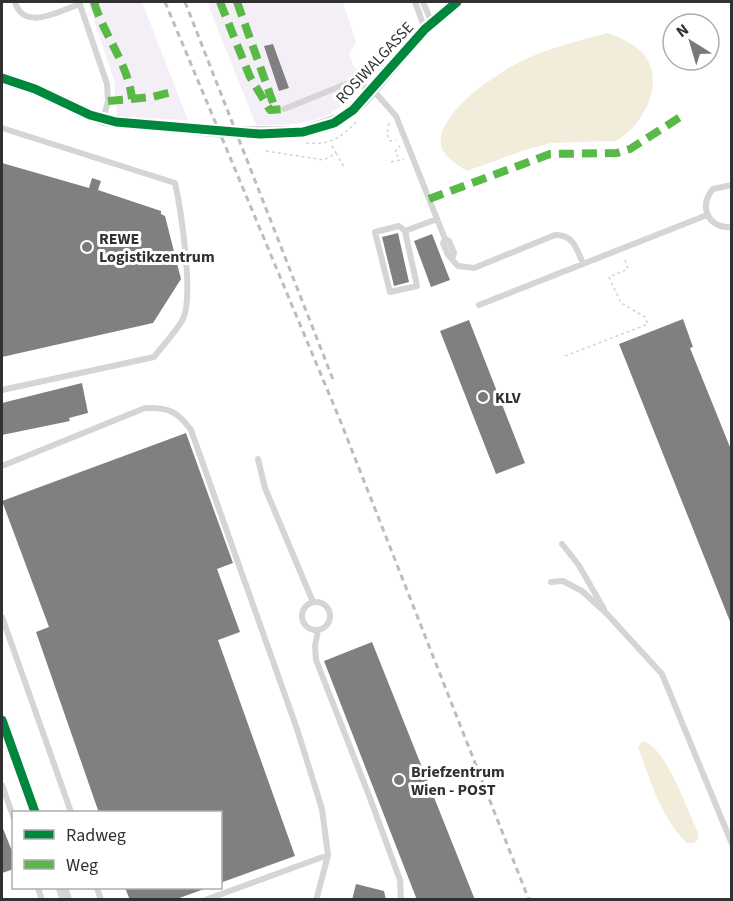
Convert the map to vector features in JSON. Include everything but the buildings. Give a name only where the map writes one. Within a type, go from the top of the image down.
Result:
[{"type":"street","name":"ROSIWALGASSE","points":[[2,78],[35,89],[103,120],[260,134],[315,130],[342,118],[373,90],[429,26],[458,2]]},
{"type":"street","points":[[2,720],[34,811]]},
{"type":"lane","points":[[15,2],[24,17],[37,18],[80,3],[107,84],[108,101],[103,120]]},
{"type":"lane","points":[[415,2],[429,26]]},
{"type":"lane","points":[[423,2],[429,26]]},
{"type":"lane","points":[[284,109],[351,82],[373,90],[396,116],[445,239],[449,241],[454,253],[452,259],[458,266],[470,267],[487,262],[555,235],[563,234],[571,240],[583,264]]},
{"type":"lane","points":[[2,128],[175,183],[182,213],[186,295],[183,318],[154,357],[2,390]]},
{"type":"lane","points":[[732,185],[720,186],[709,194],[705,208],[707,215],[717,225],[732,227]]},
{"type":"lane","points":[[480,305],[707,215]]},
{"type":"lane","points":[[405,231],[437,219]]},
{"type":"lane","points":[[399,226],[405,231],[417,286],[390,292],[375,232],[399,226]]},
{"type":"lane","points":[[2,466],[145,408],[167,407],[180,414],[191,429],[293,718],[322,809],[328,855],[315,899]]},
{"type":"lane","points":[[258,459],[265,488],[313,602]]},
{"type":"lane","points":[[562,544],[578,564],[607,614]]},
{"type":"lane","points":[[551,582],[563,581],[571,584],[607,614],[662,674],[732,844]]},
{"type":"lane","points":[[313,602],[322,603],[330,614],[326,626],[318,630],[305,625],[302,616],[305,607],[313,602]]},
{"type":"lane","points":[[2,617],[69,811]]},
{"type":"lane","points":[[318,630],[315,646],[316,660],[378,818],[400,880],[402,900]]},
{"type":"lane","points":[[2,785],[12,813]]},
{"type":"lane","points":[[205,900],[328,855]]},
{"type":"path","points":[[389,118],[390,127],[387,133],[390,141],[394,139],[400,144],[395,152],[398,159]]},
{"type":"path","points":[[330,143],[344,167]]},
{"type":"path","points":[[266,151],[324,160],[336,153]]},
{"type":"path","points":[[391,162],[404,158],[406,162]]},
{"type":"path","points":[[565,356],[648,324],[645,317],[621,303],[609,277],[628,269],[624,256]]},
{"type":"shaded area","points":[[88,2],[142,2],[188,120],[117,117],[114,80]]},
{"type":"shaded area","points":[[207,2],[343,2],[356,42],[349,54],[355,69],[397,41],[400,44],[341,107],[308,121],[285,125],[256,125]]},
{"type":"shaded area","points":[[608,33],[640,50],[652,70],[653,82],[647,106],[641,117],[625,135],[616,141],[551,143],[467,171],[445,154],[441,146],[442,133],[448,120],[472,94],[487,82],[538,54]]},
{"type":"shaded area","points":[[643,741],[651,745],[659,754],[675,780],[698,832],[698,839],[694,843],[687,843],[663,810],[638,747]]},
{"type":"railway","points":[[165,2],[340,420],[529,900]]},
{"type":"railway","points":[[185,2],[334,382]]},
{"type":"marked path","points":[[94,2],[126,73],[132,99]]},
{"type":"marked path","points":[[220,2],[250,77],[270,110],[284,109]]},
{"type":"marked path","points":[[237,2],[276,111]]},
{"type":"marked path","points":[[108,101],[152,97],[176,91]]},
{"type":"marked path","points":[[429,199],[550,154],[617,153],[630,149],[685,114]]},
{"type":"cycle path","points":[[2,78],[35,89],[90,115],[116,122],[260,134],[303,132],[334,123],[353,110],[425,29],[457,2]]},
{"type":"cycle path","points":[[2,720],[35,811]]},
{"type":"place","name":"REWE Logistikzentrum","points":[[87,247]]},
{"type":"place","name":"KLV","points":[[483,397]]},
{"type":"place","name":"Briefzentrum Wien - POST","points":[[399,780]]}]
